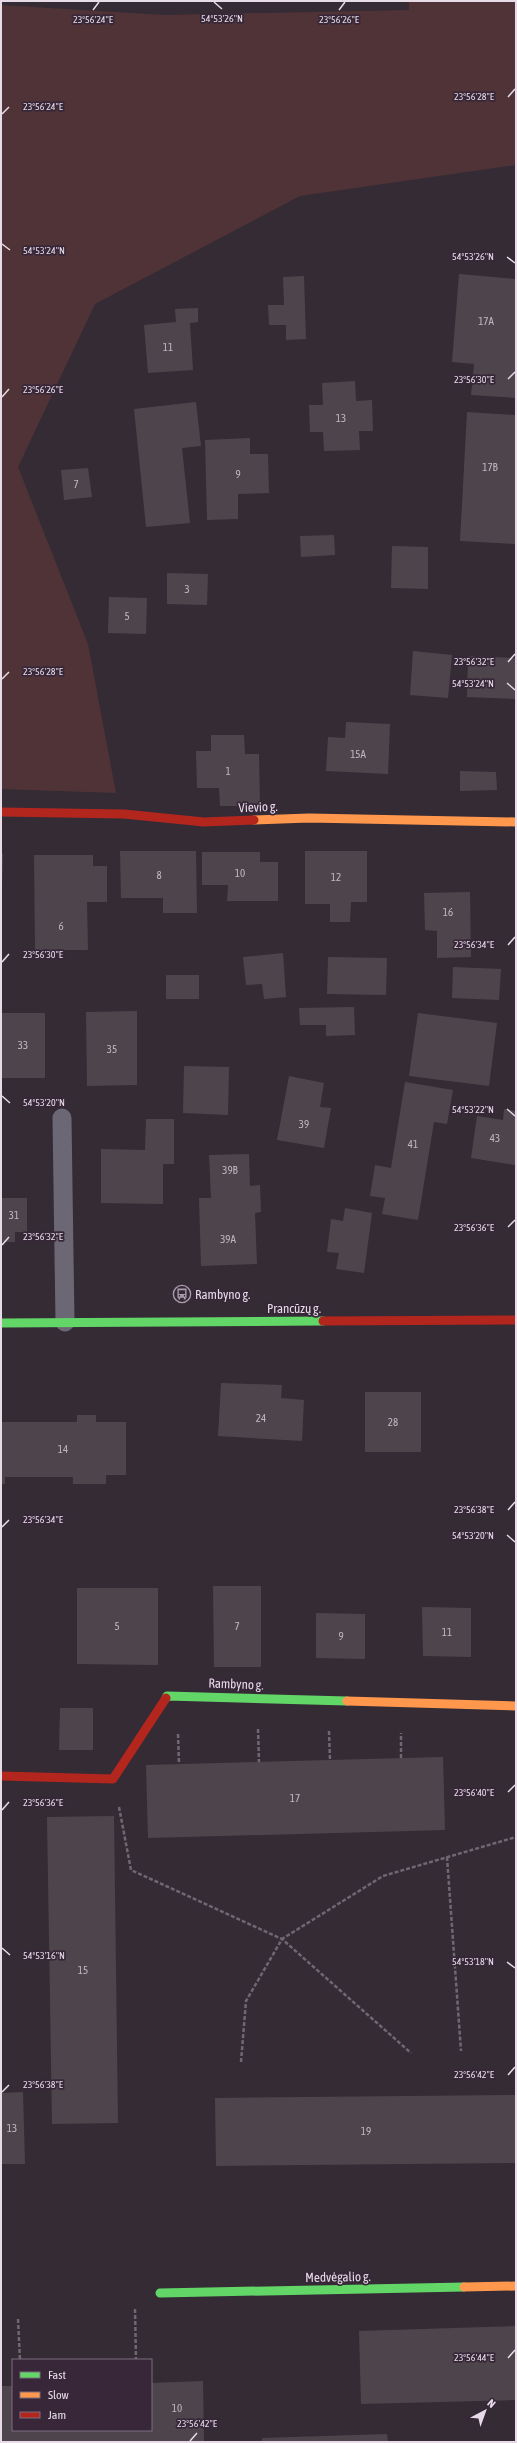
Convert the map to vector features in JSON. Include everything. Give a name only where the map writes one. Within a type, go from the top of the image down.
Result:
[{"type":"street","name":"Vievio g.","points":[[1,812],[124,814],[204,822],[309,818],[516,822]]},
{"type":"street","name":"Prancūzų g.","points":[[1,1323],[516,1320]]},
{"type":"street","name":"Rambyno g.","points":[[113,1779],[168,1696],[516,1706]]},
{"type":"street","points":[[1,1776],[113,1779]]},
{"type":"street","name":"Medvėgalio g.","points":[[160,2293],[516,2286]]},
{"type":"lane","points":[[62,1118],[65,1322]]},
{"type":"path","points":[[113,1779],[131,1870],[282,1939],[410,2053]]},
{"type":"path","points":[[242,2062],[246,2001],[282,1939],[383,1876],[516,1837]]},
{"type":"path","points":[[447,1857],[461,2051]]},
{"type":"path","points":[[134,2306],[136,2359]]},
{"type":"path","points":[[18,2320],[20,2359]]},
{"type":"shaded area","points":[[409,1],[516,1],[516,165],[300,196],[95,304],[18,467],[88,644],[116,793],[1,789],[1,5],[164,15],[409,10]]},
{"type":"building","points":[[459,274],[516,279],[516,398],[471,395],[474,364],[452,362]]},
{"type":"building","points":[[304,276],[306,339],[286,340],[286,325],[269,325],[268,305],[284,305],[283,277]]},
{"type":"building","points":[[198,308],[198,322],[190,323],[193,370],[148,373],[144,325],[176,322],[175,309]]},
{"type":"building","points":[[355,381],[356,401],[372,400],[373,431],[359,431],[360,450],[324,451],[323,432],[310,432],[309,405],[323,405],[322,383]]},
{"type":"building","points":[[196,402],[201,446],[182,448],[190,523],[146,527],[134,409]]},
{"type":"building","points":[[467,412],[516,415],[515,544],[460,541]]},
{"type":"building","points":[[250,438],[250,454],[268,454],[269,493],[238,494],[238,519],[207,520],[205,440]]},
{"type":"building","points":[[88,468],[92,497],[64,500],[61,470]]},
{"type":"building","points":[[334,535],[335,555],[301,557],[300,536]]},
{"type":"building","points":[[392,546],[428,547],[428,589],[391,588]]},
{"type":"building","points":[[167,573],[208,574],[207,605],[167,604]]},
{"type":"building","points":[[109,597],[147,598],[146,634],[108,633]]},
{"type":"building","points":[[413,651],[452,655],[448,698],[410,695]]},
{"type":"building","points":[[468,656],[516,658],[516,699],[467,697]]},
{"type":"building","points":[[346,722],[390,724],[388,774],[326,771],[328,737],[345,738]]},
{"type":"building","points":[[211,735],[244,735],[245,754],[259,754],[260,806],[220,806],[219,788],[197,788],[196,751],[211,751]]},
{"type":"building","points":[[460,771],[496,772],[497,790],[460,791]]},
{"type":"building","points":[[120,851],[196,851],[197,913],[163,913],[163,898],[121,898]]},
{"type":"building","points":[[305,851],[367,851],[367,902],[351,902],[350,922],[330,922],[330,904],[305,904]]},
{"type":"building","points":[[202,852],[260,852],[260,862],[278,862],[278,901],[227,901],[228,885],[202,885]]},
{"type":"building","points":[[1,854],[3,854],[2,888],[1,888]]},
{"type":"building","points":[[34,855],[93,855],[93,866],[107,866],[107,902],[87,902],[88,950],[35,950]]},
{"type":"building","points":[[470,892],[471,957],[437,958],[437,931],[425,930],[424,893]]},
{"type":"building","points":[[283,953],[286,997],[264,999],[262,984],[246,985],[243,957]]},
{"type":"building","points":[[328,957],[387,958],[386,995],[327,994]]},
{"type":"building","points":[[453,967],[501,969],[499,1000],[452,998]]},
{"type":"building","points":[[166,975],[199,975],[199,999],[166,999]]},
{"type":"building","points":[[354,1007],[355,1035],[326,1036],[326,1025],[300,1025],[299,1008]]},
{"type":"building","points":[[137,1011],[137,1085],[87,1086],[86,1012]]},
{"type":"building","points":[[1,1013],[45,1013],[45,1078],[1,1078]]},
{"type":"building","points":[[418,1013],[497,1023],[489,1086],[409,1076]]},
{"type":"building","points":[[184,1066],[229,1067],[228,1115],[183,1113]]},
{"type":"building","points":[[289,1076],[324,1083],[320,1107],[331,1108],[324,1148],[277,1140]]},
{"type":"building","points":[[405,1082],[453,1090],[447,1124],[434,1122],[418,1220],[382,1214],[385,1198],[370,1196],[375,1165],[391,1168]]},
{"type":"building","points":[[504,1109],[516,1111],[515,1165],[471,1158],[477,1116],[503,1120]]},
{"type":"building","points":[[146,1119],[174,1119],[174,1164],[163,1164],[163,1204],[101,1203],[101,1149],[145,1150]]},
{"type":"building","points":[[249,1154],[250,1186],[260,1185],[261,1212],[255,1213],[257,1264],[201,1266],[199,1198],[211,1198],[209,1155]]},
{"type":"building","points":[[1,1198],[27,1198],[27,1232],[15,1232],[15,1242],[1,1242]]},
{"type":"building","points":[[345,1208],[372,1213],[364,1273],[336,1269],[339,1253],[327,1252],[331,1219],[343,1221]]},
{"type":"building","points":[[221,1383],[282,1385],[281,1398],[304,1400],[302,1441],[218,1436]]},
{"type":"building","points":[[365,1392],[421,1392],[421,1452],[365,1452]]},
{"type":"building","points":[[77,1415],[96,1415],[96,1422],[126,1422],[126,1475],[106,1475],[106,1484],[73,1484],[73,1477],[5,1477],[5,1484],[1,1484],[1,1422],[77,1422]]},
{"type":"building","points":[[213,1586],[261,1586],[261,1667],[214,1667]]},
{"type":"building","points":[[77,1588],[158,1588],[158,1665],[77,1664]]},
{"type":"building","points":[[422,1607],[471,1608],[471,1657],[423,1656]]},
{"type":"building","points":[[316,1613],[365,1614],[365,1659],[316,1658]]},
{"type":"building","points":[[60,1708],[93,1708],[93,1750],[59,1750]]},
{"type":"building","points":[[443,1757],[445,1830],[148,1838],[146,1765]]},
{"type":"building","points":[[114,1816],[118,2123],[52,2124],[47,1817]]},
{"type":"building","points":[[23,2092],[25,2164],[1,2164],[1,2093]]},
{"type":"building","points":[[516,2095],[516,2163],[216,2166],[215,2098]]},
{"type":"building","points":[[516,2326],[516,2400],[361,2404],[359,2331]]},
{"type":"building","points":[[203,2381],[204,2442],[1,2442],[1,2386],[12,2386],[12,2431],[152,2431],[152,2383]]},
{"type":"building","points":[[387,2434],[388,2442],[262,2442],[262,2438]]},
{"type":"traffic: fast","points":[[1,1323],[323,1321]]},
{"type":"traffic: fast","points":[[166,1698],[167,1696],[347,1701]]},
{"type":"traffic: fast","points":[[160,2293],[464,2287]]},
{"type":"traffic: slow","points":[[254,820],[309,818],[516,822]]},
{"type":"traffic: slow","points":[[347,1701],[516,1706]]},
{"type":"traffic: slow","points":[[464,2287],[516,2286]]},
{"type":"traffic: jam","points":[[1,812],[124,814],[204,822],[254,820]]},
{"type":"traffic: jam","points":[[323,1321],[516,1320]]},
{"type":"traffic: jam","points":[[1,1776],[113,1779],[166,1698]]},
{"type":"place","name":"Rambyno g.","points":[[182,1294]]}]
